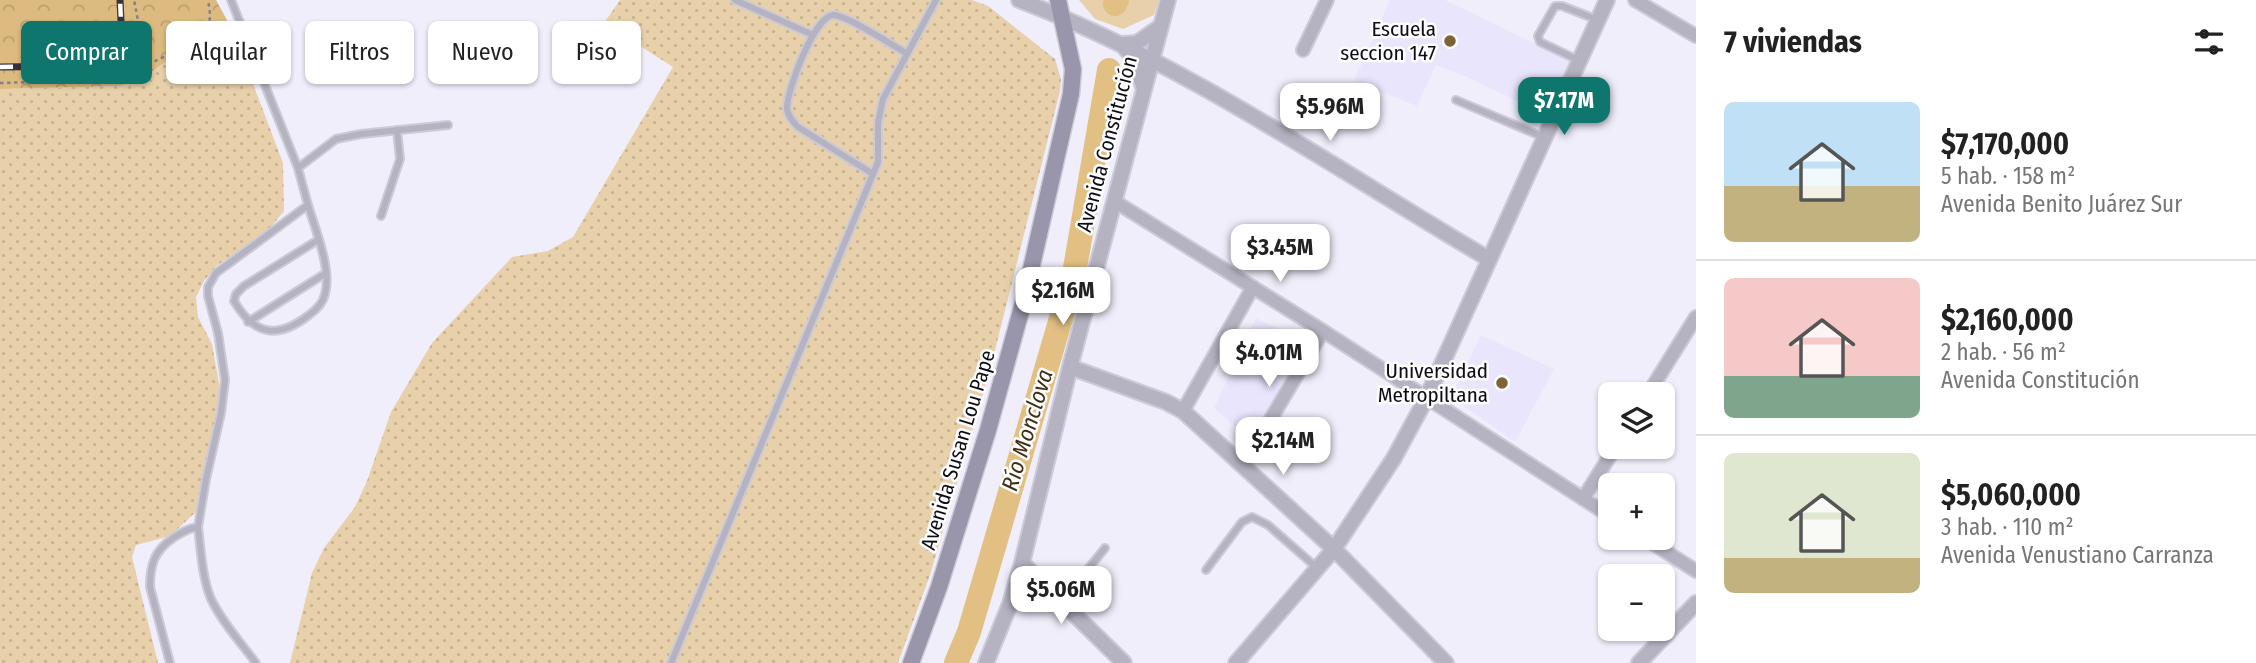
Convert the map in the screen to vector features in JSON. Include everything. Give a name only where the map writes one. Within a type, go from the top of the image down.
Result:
[{"type":"main road","name":"Avenida Susan Lou Pape","points":[[911,663],[939,587],[988,430],[1042,227],[1073,81],[1073,69],[1059,8]]},
{"type":"street","points":[[1019,0],[1059,8],[1151,58],[1489,259]]},
{"type":"street","name":"Avenida Constitución","points":[[986,663],[1023,563],[1070,367],[1168,0]]},
{"type":"street","points":[[1303,50],[1327,0]]},
{"type":"street","points":[[1236,663],[1334,550],[1394,458],[1427,397],[1607,0]]},
{"type":"street","points":[[1635,0],[1696,36]]},
{"type":"street","points":[[1122,44],[1144,40],[1160,27]]},
{"type":"street","points":[[1122,44],[1134,58],[1143,89]]},
{"type":"street","points":[[1114,201],[1427,397],[1598,508]]},
{"type":"street","points":[[1183,411],[1253,287]]},
{"type":"street","points":[[1655,382],[1696,317]]},
{"type":"street","points":[[1244,464],[1323,331]]},
{"type":"street","points":[[1070,367],[1166,402],[1183,411],[1244,464],[1334,550],[1446,663]]},
{"type":"street","points":[[1583,499],[1608,459]]},
{"type":"street","points":[[1663,550],[1696,571]]},
{"type":"street","points":[[1023,563],[1124,663]]},
{"type":"street","points":[[1639,663],[1696,603]]},
{"type":"lane","points":[[241,0],[232,3],[298,168],[318,240],[326,273],[326,294],[322,302],[301,321],[282,330],[272,331],[248,322],[234,301],[236,294],[244,286],[318,240]]},
{"type":"lane","points":[[734,0],[813,35]]},
{"type":"lane","points":[[671,663],[873,174],[880,151],[879,111],[906,53],[936,0]]},
{"type":"lane","points":[[1580,60],[1543,44],[1538,36],[1550,13],[1559,5],[1598,20]]},
{"type":"lane","points":[[873,174],[797,127],[789,117],[788,98],[803,54],[827,17],[838,16],[906,53]]},
{"type":"lane","points":[[1457,100],[1545,137]]},
{"type":"lane","points":[[298,168],[336,139],[449,125]]},
{"type":"lane","points":[[381,216],[400,159],[397,130]]},
{"type":"lane","points":[[256,663],[211,598],[204,572],[198,527],[221,414],[225,380],[208,287],[216,273],[308,205]]},
{"type":"lane","points":[[248,322],[326,273]]},
{"type":"lane","points":[[1206,570],[1242,522],[1252,517],[1268,525],[1317,569]]},
{"type":"lane","points":[[170,663],[150,587],[152,564],[158,550],[168,541],[182,532],[198,527]]},
{"type":"lane","points":[[1062,602],[1105,548]]},
{"type":"path","points":[[134,0],[138,21]]},
{"type":"path","points":[[152,63],[204,32],[210,21],[208,0]]},
{"type":"path","points":[[0,83],[21,82]]},
{"type":"shaded area","points":[[620,0],[972,0],[988,6],[1055,59],[1061,79],[1060,91],[992,362],[930,575],[898,663],[290,663],[312,573],[324,548],[355,507],[391,412],[432,343],[512,257],[548,251],[573,237],[673,67],[641,47],[641,21],[605,21]]},
{"type":"shaded area","points":[[1079,0],[1159,0],[1154,15],[1123,29],[1095,19]]},
{"type":"shaded area","name":"Escuela seccion 147","points":[[1390,0],[1445,0],[1570,61],[1546,115],[1436,65],[1417,106],[1354,81]]},
{"type":"shaded area","points":[[166,62],[166,84],[253,84],[283,163],[284,211],[266,233],[216,266],[196,297],[198,317],[212,344],[222,400],[198,510],[170,536],[136,545],[132,557],[158,663],[0,663],[0,89],[152,84],[152,71]]},
{"type":"shaded area","points":[[1256,318],[1304,341],[1252,441],[1214,408]]},
{"type":"shaded area","name":"Universidad Metropiltana","points":[[1481,335],[1554,369],[1515,442],[1451,397]]},
{"type":"green space","points":[[0,0],[216,0],[228,21],[166,21],[166,62],[152,71],[152,21],[21,21],[21,84],[125,84],[0,89]]},
{"type":"waterway","points":[[1115,4],[1117,0]]},
{"type":"waterway","name":"Río Monclova","points":[[956,663],[969,632],[1074,274],[1109,70]]},
{"type":"railway","points":[[0,67],[85,66],[100,63],[122,42],[120,0]]},
{"type":"place","name":"Escuela seccion 147","points":[[1450,41]]},
{"type":"place","name":"Universidad Metropiltana","points":[[1502,383]]}]
